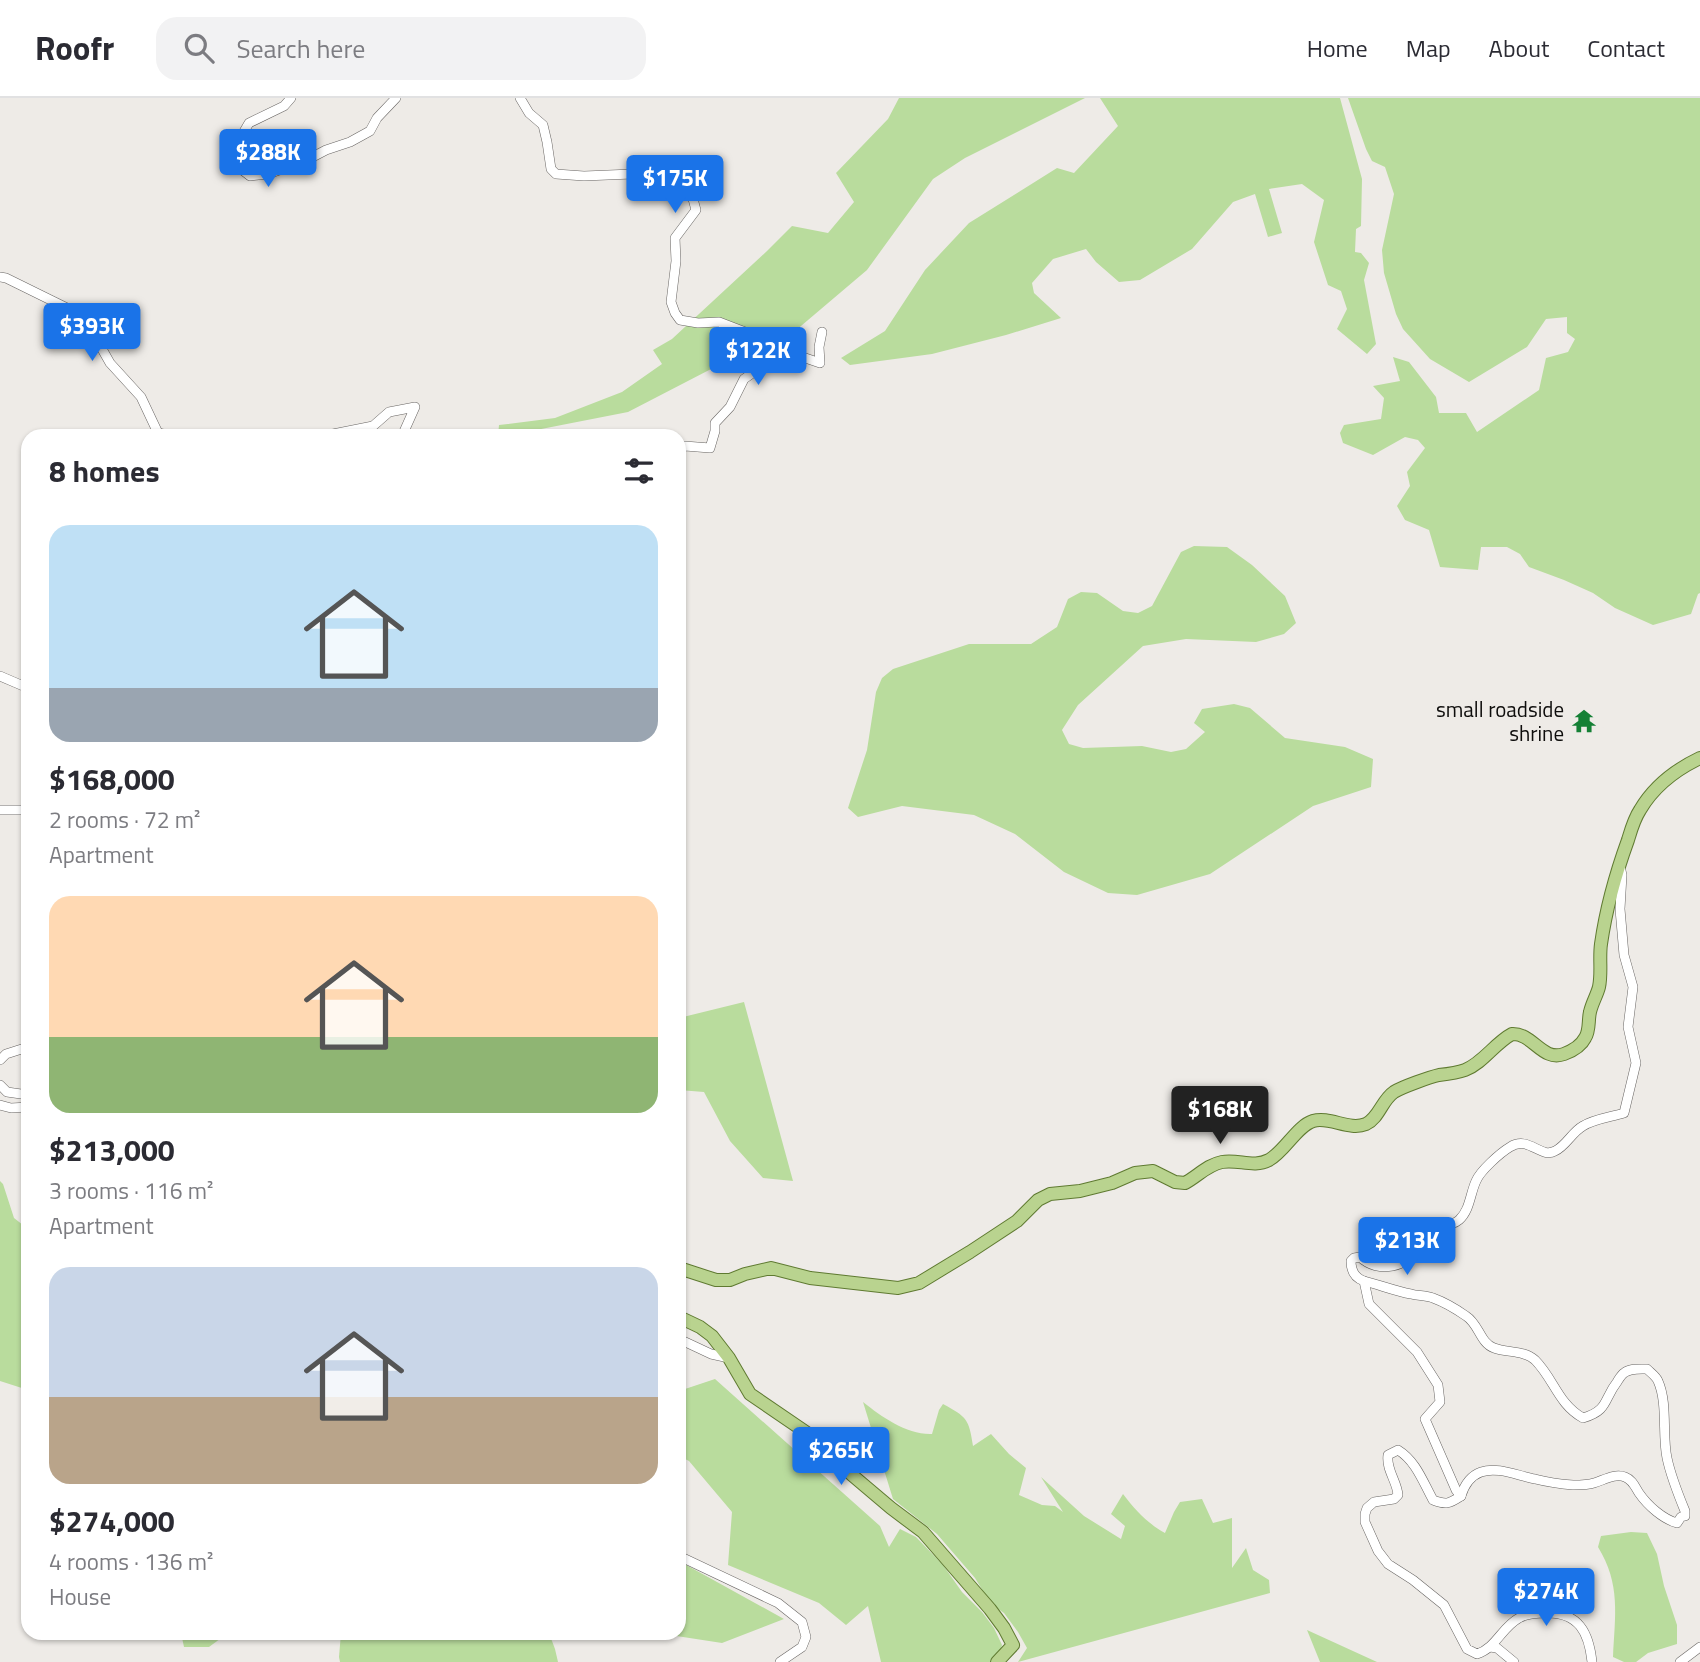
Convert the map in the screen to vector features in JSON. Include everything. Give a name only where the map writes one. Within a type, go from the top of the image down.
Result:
[{"type":"main road","points":[[686,1270],[716,1280],[730,1280],[771,1268],[810,1278],[898,1287],[919,1283],[1017,1222],[1038,1200],[1050,1194],[1080,1191],[1144,1171],[1153,1171],[1185,1184],[1212,1165],[1231,1161],[1261,1163],[1276,1154],[1310,1122],[1321,1120],[1363,1125],[1375,1117],[1392,1093],[1436,1076],[1471,1067],[1512,1034],[1523,1036],[1548,1055],[1563,1054],[1578,1046],[1587,1035],[1589,1014],[1599,987],[1602,939],[1619,864],[1638,813],[1666,778],[1700,758]]},
{"type":"main road","points":[[686,1320],[712,1336],[729,1358],[750,1394],[810,1435],[861,1483],[923,1532],[950,1561],[1010,1637],[1013,1644],[997,1662]]},
{"type":"street","points":[[291,98],[284,106],[249,123],[239,140],[236,155],[241,169],[250,176],[268,174],[350,142],[370,131],[377,118],[396,98]]},
{"type":"street","points":[[520,98],[529,113],[543,125],[551,169],[555,174],[655,176],[693,199],[696,210],[676,238],[671,302],[680,320],[719,322],[820,363],[822,332]]},
{"type":"street","points":[[0,277],[67,307],[85,319],[110,363],[141,397],[156,429]]},
{"type":"street","points":[[686,446],[710,448],[715,423],[730,407],[744,379],[772,363],[785,351]]},
{"type":"street","points":[[358,429],[373,426],[389,411],[415,407],[405,429]]},
{"type":"street","points":[[0,676],[21,685]]},
{"type":"street","points":[[0,810],[21,810]]},
{"type":"street","points":[[1592,1662],[1590,1642],[1579,1623],[1559,1612],[1536,1613],[1518,1618],[1490,1647],[1477,1654],[1468,1649],[1444,1605],[1388,1564],[1378,1551],[1365,1522],[1365,1514],[1374,1502],[1394,1499],[1398,1495],[1387,1462],[1388,1455],[1398,1450],[1408,1456],[1433,1500],[1444,1504],[1461,1496],[1470,1479],[1482,1472],[1498,1471],[1573,1485],[1592,1484],[1609,1477],[1624,1476],[1633,1482],[1640,1494],[1668,1520],[1677,1523],[1685,1516],[1685,1511],[1667,1459],[1663,1402],[1658,1379],[1647,1369],[1624,1373],[1613,1387],[1605,1405],[1595,1414],[1583,1418],[1562,1401],[1533,1358],[1522,1353],[1491,1348],[1483,1341],[1478,1327],[1469,1317],[1432,1297],[1357,1279],[1351,1268],[1351,1261],[1360,1257],[1366,1263],[1390,1268],[1404,1262],[1420,1244],[1426,1229],[1452,1224],[1462,1217],[1470,1203],[1476,1178],[1513,1145],[1529,1144],[1545,1153],[1555,1151],[1581,1126],[1624,1114],[1636,1063],[1628,1027],[1633,987],[1623,947],[1620,909],[1622,875],[1619,864]]},
{"type":"street","points":[[0,1060],[6,1054],[21,1049]]},
{"type":"street","points":[[0,1085],[7,1092],[21,1094]]},
{"type":"street","points":[[0,1105],[21,1107]]},
{"type":"street","points":[[1364,1281],[1368,1304],[1417,1352],[1438,1385],[1440,1402],[1425,1419],[1461,1496]]},
{"type":"street","points":[[686,1342],[711,1354],[729,1358]]},
{"type":"street","points":[[686,1559],[778,1603],[802,1622],[806,1637],[802,1647],[780,1662]]},
{"type":"street","points":[[1490,1647],[1497,1648],[1514,1662]]},
{"type":"street","points":[[1680,1662],[1700,1647]]},
{"type":"green space","points":[[899,98],[1085,98],[965,158],[933,179],[867,270],[788,337],[713,368],[628,412],[541,429],[499,429],[499,425],[555,418],[622,392],[662,364],[653,350],[672,339],[792,226],[828,233],[854,202],[836,173],[888,119]]},
{"type":"green space","points":[[1100,98],[1340,98],[1362,179],[1361,226],[1356,229],[1355,252],[1361,253],[1369,263],[1364,280],[1376,344],[1367,354],[1337,329],[1347,309],[1341,291],[1328,285],[1314,242],[1324,200],[1302,184],[1269,189],[1282,233],[1268,237],[1255,194],[1233,202],[1192,249],[1140,280],[1119,282],[1096,262],[1086,249],[1053,259],[1032,283],[1034,293],[1061,318],[932,354],[850,365],[841,358],[885,331],[925,270],[969,223],[1057,168],[1074,173],[1118,126]]},
{"type":"green space","points":[[1348,98],[1700,98],[1700,593],[1691,614],[1653,625],[1615,608],[1593,593],[1529,567],[1520,554],[1507,547],[1481,547],[1478,570],[1440,567],[1429,530],[1405,520],[1397,506],[1410,486],[1407,472],[1425,448],[1418,440],[1405,437],[1373,455],[1343,443],[1340,433],[1344,425],[1381,419],[1384,398],[1373,386],[1400,381],[1393,357],[1409,362],[1436,397],[1439,413],[1466,413],[1477,432],[1539,390],[1546,358],[1568,352],[1575,339],[1567,333],[1567,317],[1546,319],[1527,347],[1469,382],[1430,359],[1403,329],[1396,314],[1384,273],[1382,250],[1394,194],[1385,167],[1372,161],[1366,149]]},
{"type":"green space","points":[[1194,546],[1227,547],[1252,565],[1285,596],[1296,623],[1284,634],[1256,642],[1186,639],[1143,646],[1078,705],[1062,730],[1069,744],[1083,748],[1142,746],[1171,752],[1186,749],[1205,732],[1194,723],[1202,709],[1234,704],[1250,708],[1285,738],[1345,747],[1373,759],[1371,787],[1313,806],[1210,874],[1137,895],[1108,893],[1064,872],[1015,834],[974,815],[902,806],[858,817],[848,808],[867,750],[876,692],[882,678],[893,669],[969,644],[1031,644],[1057,627],[1068,599],[1081,592],[1097,593],[1123,611],[1138,613],[1152,606],[1181,552]]},
{"type":"green space","points":[[744,1002],[793,1181],[763,1178],[730,1141],[704,1092],[686,1091],[686,1016]]},
{"type":"green space","points":[[0,1181],[14,1218],[21,1224],[21,1388],[0,1381]]},
{"type":"green space","points":[[715,1379],[880,1526],[889,1547],[900,1529],[916,1537],[943,1565],[962,1592],[994,1628],[1002,1645],[997,1662],[881,1662],[868,1606],[846,1625],[819,1603],[728,1565],[732,1512],[686,1460],[686,1389]]},
{"type":"green space","points":[[863,1402],[887,1419],[923,1434],[932,1434],[943,1404],[965,1420],[973,1446],[991,1434],[1026,1468],[1019,1495],[1042,1505],[1055,1506],[1063,1512],[1041,1477],[1084,1516],[1121,1539],[1125,1526],[1111,1514],[1123,1494],[1142,1516],[1165,1533],[1180,1502],[1202,1499],[1213,1523],[1232,1518],[1232,1568],[1246,1548],[1253,1570],[1269,1580],[1270,1593],[1018,1662],[1027,1648],[1004,1613],[991,1604],[975,1578],[937,1534],[893,1499]]},
{"type":"green space","points":[[1647,1533],[1657,1554],[1677,1625],[1677,1644],[1648,1653],[1636,1662],[1624,1662],[1613,1657],[1615,1600],[1610,1574],[1598,1547],[1601,1536]]},
{"type":"green space","points":[[686,1565],[784,1619],[722,1643],[686,1637]]},
{"type":"green space","points":[[1307,1630],[1377,1662],[1320,1662]]},
{"type":"green space","points":[[182,1640],[218,1640],[209,1647],[184,1647]]},
{"type":"green space","points":[[340,1640],[552,1640],[558,1662],[340,1662]]},
{"type":"place","name":"small roadside shrine","points":[[1584,721]]}]
